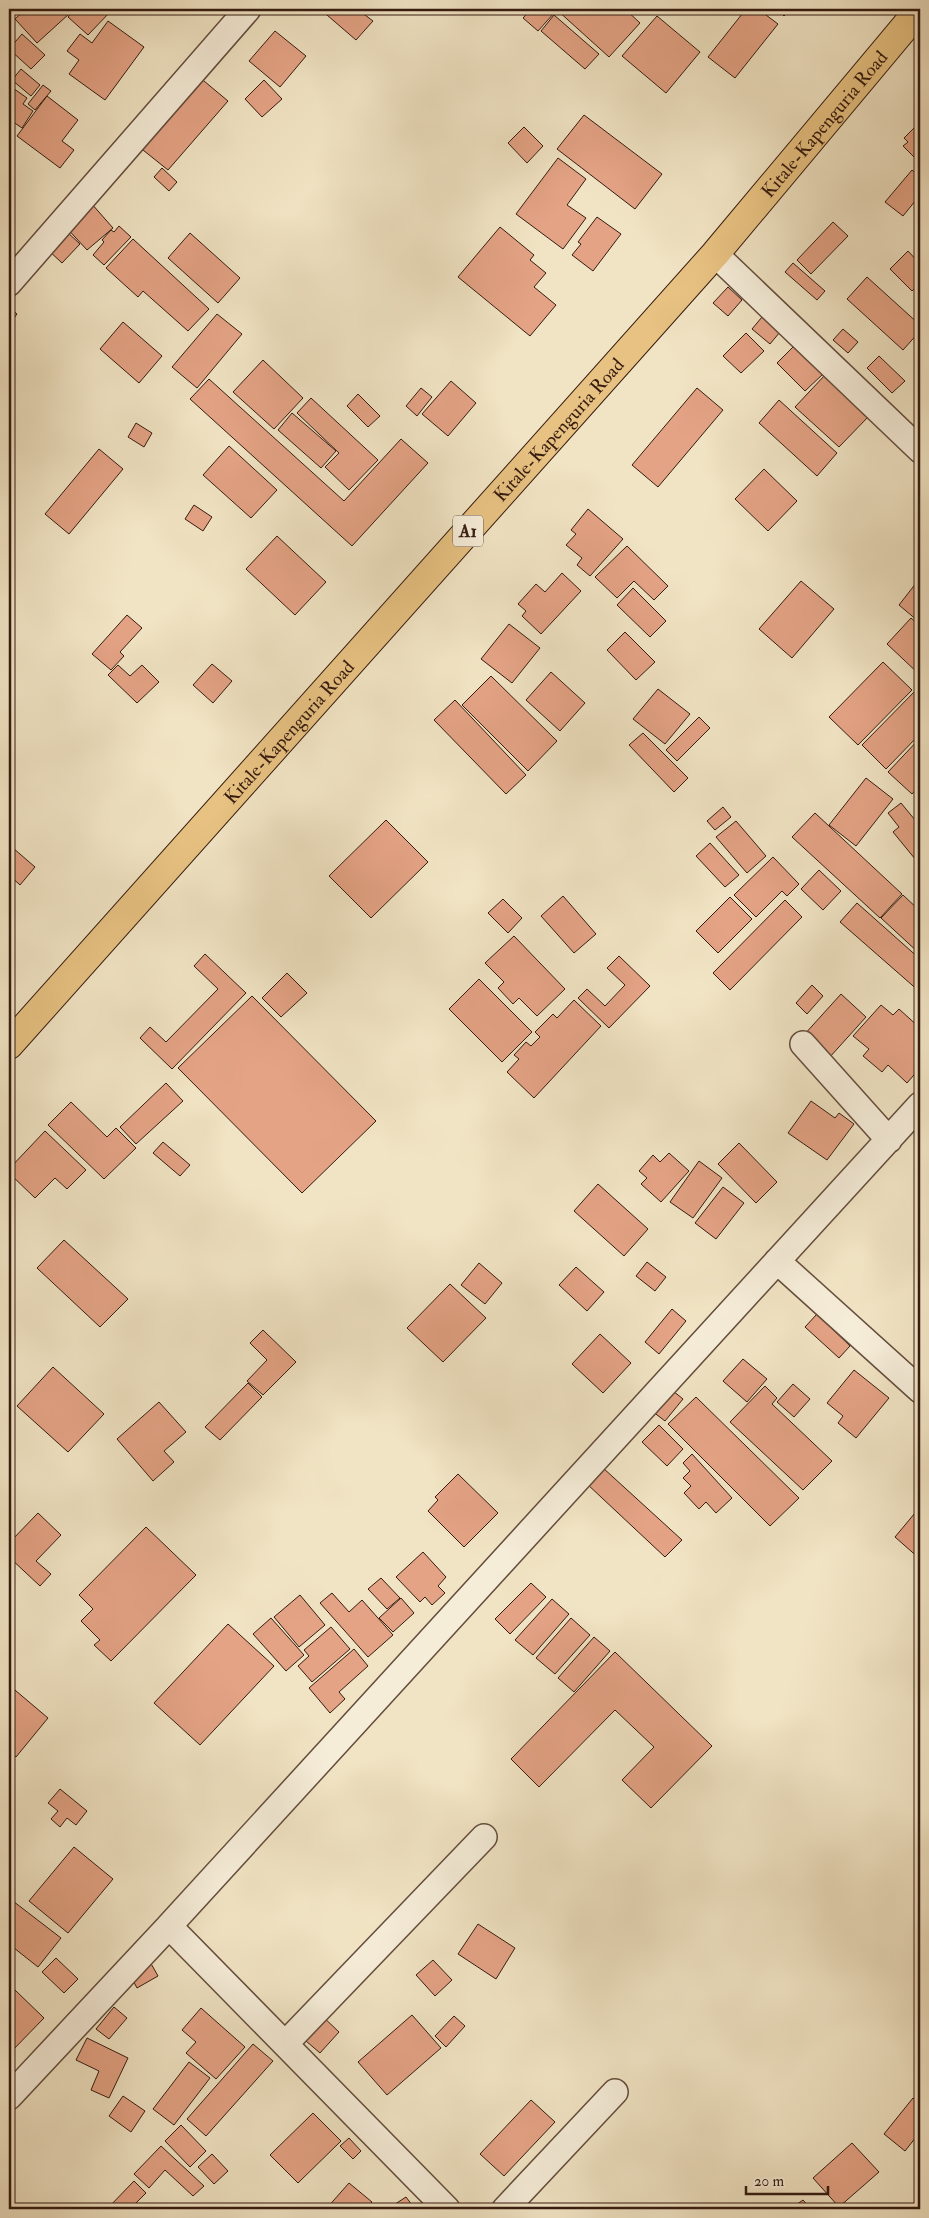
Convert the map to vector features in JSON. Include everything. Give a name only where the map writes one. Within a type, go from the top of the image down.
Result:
[{"type":"highway","name":"Kitale-Kapenguria Road","points":[[9,1045],[715,254],[920,9]]},
{"type":"street","points":[[9,283],[248,9]]},
{"type":"street","points":[[715,254],[920,450]]},
{"type":"street","points":[[803,1044],[889,1140]]},
{"type":"street","points":[[9,2097],[920,1105]]},
{"type":"street","points":[[777,1261],[920,1390]]},
{"type":"street","points":[[285,2044],[484,1837]]},
{"type":"street","points":[[168,1926],[448,2209]]},
{"type":"street","points":[[505,2209],[615,2092]]},
{"type":"building","points":[[26,9],[66,9],[70,13],[37,43],[15,19]]},
{"type":"building","points":[[75,9],[108,9],[111,11],[88,35],[68,17]]},
{"type":"building","points":[[320,9],[357,9],[373,21],[356,40]]},
{"type":"building","points":[[531,9],[552,9],[555,12],[538,31],[523,18]]},
{"type":"building","points":[[625,9],[640,23],[609,57],[557,10]]},
{"type":"building","points":[[746,9],[758,9],[778,24],[735,78],[708,57]]},
{"type":"building","points":[[777,9],[791,9],[784,16]]},
{"type":"building","points":[[554,15],[599,54],[585,69],[541,31]]},
{"type":"building","points":[[657,16],[700,52],[666,93],[622,56]]},
{"type":"building","points":[[108,21],[144,47],[105,100],[69,74],[79,60],[67,51],[80,34],[92,43]]},
{"type":"building","points":[[275,31],[306,56],[280,87],[249,61]]},
{"type":"building","points":[[22,34],[45,55],[31,69],[9,49]]},
{"type":"building","points":[[21,69],[40,85],[31,96],[12,80]]},
{"type":"building","points":[[198,76],[228,101],[168,170],[138,146]]},
{"type":"building","points":[[264,80],[282,99],[262,117],[245,99]]},
{"type":"building","points":[[43,85],[51,91],[35,110],[28,104]]},
{"type":"building","points":[[10,86],[27,98],[23,104],[33,111],[22,128],[9,119]]},
{"type":"building","points":[[47,96],[78,120],[62,141],[74,150],[60,168],[17,136]]},
{"type":"building","points":[[584,115],[662,174],[635,209],[557,149]]},
{"type":"building","points":[[524,127],[543,146],[527,163],[508,143]]},
{"type":"building","points":[[914,128],[920,135],[920,153],[915,158],[903,146],[908,142],[904,138]]},
{"type":"building","points":[[558,158],[586,179],[567,205],[586,218],[563,249],[516,214]]},
{"type":"building","points":[[162,168],[177,182],[169,191],[154,177]]},
{"type":"building","points":[[912,170],[920,177],[920,195],[903,216],[885,202]]},
{"type":"building","points":[[91,203],[113,228],[87,250],[64,225]]},
{"type":"building","points":[[597,217],[621,234],[593,271],[572,255],[581,244],[578,242]]},
{"type":"building","points":[[833,222],[848,236],[811,274],[797,260]]},
{"type":"building","points":[[119,226],[131,237],[104,265],[93,255],[104,242],[102,240],[111,230],[114,232]]},
{"type":"building","points":[[500,227],[534,255],[530,260],[546,273],[534,287],[556,305],[530,336],[458,277]]},
{"type":"building","points":[[65,230],[80,244],[62,263],[47,249]]},
{"type":"building","points":[[190,233],[240,278],[218,303],[168,258]]},
{"type":"building","points":[[133,239],[209,309],[188,331],[143,291],[138,297],[106,268]]},
{"type":"building","points":[[908,251],[920,264],[920,283],[912,291],[890,269]]},
{"type":"building","points":[[793,263],[825,291],[817,300],[785,272]]},
{"type":"building","points":[[867,277],[920,325],[920,331],[903,350],[847,299]]},
{"type":"building","points":[[728,287],[742,300],[728,316],[713,303]]},
{"type":"building","points":[[920,297],[920,310],[914,304]]},
{"type":"building","points":[[9,307],[17,314],[9,325]]},
{"type":"building","points":[[217,314],[242,334],[197,388],[172,367]]},
{"type":"building","points":[[762,317],[780,332],[770,344],[752,329]]},
{"type":"building","points":[[123,322],[162,356],[139,383],[100,349]]},
{"type":"building","points":[[843,329],[858,342],[848,353],[833,340]]},
{"type":"building","points":[[746,333],[764,351],[741,373],[723,356]]},
{"type":"building","points":[[794,346],[823,374],[805,391],[777,363]]},
{"type":"building","points":[[879,356],[905,381],[892,393],[867,368]]},
{"type":"building","points":[[263,360],[303,398],[274,429],[233,392]]},
{"type":"building","points":[[825,375],[869,416],[839,447],[795,407]]},
{"type":"building","points":[[209,379],[344,501],[401,439],[428,463],[352,546],[190,399]]},
{"type":"building","points":[[451,381],[476,403],[448,436],[422,414]]},
{"type":"building","points":[[421,388],[432,397],[417,416],[406,406]]},
{"type":"building","points":[[697,388],[723,410],[658,487],[632,465]]},
{"type":"building","points":[[358,394],[380,416],[368,427],[347,406]]},
{"type":"building","points":[[311,398],[378,460],[349,490],[325,467],[339,453],[297,413]]},
{"type":"building","points":[[779,400],[837,453],[817,476],[759,423]]},
{"type":"building","points":[[292,413],[336,451],[321,468],[278,430]]},
{"type":"building","points":[[136,423],[152,433],[144,447],[128,437]]},
{"type":"building","points":[[229,446],[277,490],[251,518],[203,475]]},
{"type":"building","points":[[99,449],[123,469],[69,534],[45,514]]},
{"type":"building","points":[[764,469],[797,501],[768,531],[735,499]]},
{"type":"building","points":[[194,505],[212,517],[203,531],[185,519]]},
{"type":"building","points":[[588,509],[623,539],[590,576],[577,565],[582,558],[566,545],[576,534],[571,530]]},
{"type":"building","points":[[277,536],[326,582],[295,615],[246,569]]},
{"type":"building","points":[[627,546],[668,586],[654,600],[634,581],[617,598],[595,577]]},
{"type":"building","points":[[562,573],[581,591],[541,634],[522,616],[526,611],[518,604],[536,584],[545,592]]},
{"type":"building","points":[[920,578],[920,619],[918,621],[899,605]]},
{"type":"building","points":[[801,581],[834,609],[792,658],[759,629]]},
{"type":"building","points":[[633,588],[666,621],[650,637],[617,605]]},
{"type":"building","points":[[127,615],[142,628],[120,652],[124,656],[111,670],[92,654]]},
{"type":"building","points":[[911,618],[920,626],[920,675],[887,644]]},
{"type":"building","points":[[509,624],[540,648],[512,683],[481,659]]},
{"type":"building","points":[[625,632],[655,662],[636,680],[607,650]]},
{"type":"building","points":[[883,662],[912,690],[858,745],[829,717]]},
{"type":"building","points":[[212,664],[232,681],[213,703],[193,685]]},
{"type":"building","points":[[118,665],[130,676],[142,665],[159,682],[137,703],[108,675]]},
{"type":"building","points":[[551,672],[585,703],[560,731],[526,700]]},
{"type":"building","points":[[491,676],[557,741],[528,771],[462,705]]},
{"type":"building","points":[[920,686],[920,734],[886,769],[862,745]]},
{"type":"building","points":[[658,689],[690,714],[665,744],[633,719]]},
{"type":"building","points":[[455,700],[526,775],[506,794],[434,720]]},
{"type":"building","points":[[699,717],[710,728],[677,761],[666,750]]},
{"type":"building","points":[[643,733],[688,778],[674,792],[629,745]]},
{"type":"building","points":[[920,738],[920,785],[912,794],[888,772]]},
{"type":"building","points":[[866,778],[893,799],[856,846],[829,825]]},
{"type":"building","points":[[901,803],[920,826],[920,865],[893,832],[899,827],[888,813]]},
{"type":"building","points":[[723,807],[731,817],[715,830],[707,821]]},
{"type":"building","points":[[815,813],[902,894],[880,918],[792,837]]},
{"type":"building","points":[[386,820],[428,862],[371,918],[329,876]]},
{"type":"building","points":[[736,821],[766,856],[747,873],[716,837]]},
{"type":"building","points":[[710,843],[739,875],[725,887],[696,856]]},
{"type":"building","points":[[13,848],[35,867],[20,885],[9,875],[9,854]]},
{"type":"building","points":[[773,857],[799,884],[787,896],[782,891],[756,917],[734,895]]},
{"type":"building","points":[[819,870],[841,891],[823,910],[801,889]]},
{"type":"building","points":[[903,895],[920,911],[920,954],[881,918]]},
{"type":"building","points":[[563,896],[596,934],[574,953],[541,916]]},
{"type":"building","points":[[730,897],[752,919],[718,953],[696,931]]},
{"type":"building","points":[[503,899],[522,918],[508,933],[488,913]]},
{"type":"building","points":[[785,900],[802,917],[730,990],[713,973]]},
{"type":"building","points":[[857,903],[920,959],[920,992],[840,922]]},
{"type":"building","points":[[514,936],[565,989],[537,1016],[519,998],[513,1004],[498,988],[504,982],[485,963]]},
{"type":"building","points":[[205,954],[246,993],[172,1069],[140,1038],[150,1027],[166,1042],[218,989],[194,966]]},
{"type":"building","points":[[619,956],[650,986],[609,1028],[578,998],[587,989],[605,1006],[625,985],[607,968]]},
{"type":"building","points":[[287,973],[307,993],[281,1017],[262,998]]},
{"type":"building","points":[[479,979],[532,1032],[502,1062],[449,1009]]},
{"type":"building","points":[[812,985],[823,996],[807,1014],[796,1003]]},
{"type":"building","points":[[841,994],[866,1017],[829,1058],[803,1036]]},
{"type":"building","points":[[252,996],[376,1121],[302,1193],[178,1068]]},
{"type":"building","points":[[574,1000],[601,1026],[534,1098],[507,1072],[519,1059],[514,1055],[526,1042],[531,1046],[540,1037],[535,1032],[553,1014],[557,1018]]},
{"type":"building","points":[[881,1005],[893,1015],[899,1009],[920,1028],[920,1068],[907,1083],[888,1065],[882,1072],[863,1056],[869,1049],[853,1036]]},
{"type":"building","points":[[166,1083],[183,1101],[136,1144],[120,1127]]},
{"type":"building","points":[[811,1101],[835,1118],[839,1113],[854,1124],[827,1160],[788,1133]]},
{"type":"building","points":[[71,1102],[107,1137],[116,1128],[136,1148],[104,1179],[48,1125]]},
{"type":"building","points":[[45,1131],[86,1170],[67,1189],[55,1178],[35,1198],[9,1173],[9,1169]]},
{"type":"building","points":[[163,1142],[190,1165],[180,1176],[153,1153]]},
{"type":"building","points":[[739,1143],[777,1182],[756,1203],[718,1164]]},
{"type":"building","points":[[669,1153],[689,1171],[661,1202],[641,1184],[647,1178],[639,1171],[653,1155],[660,1162]]},
{"type":"building","points":[[699,1161],[722,1178],[693,1218],[670,1202]]},
{"type":"building","points":[[598,1184],[648,1229],[624,1256],[574,1211]]},
{"type":"building","points":[[723,1187],[744,1203],[716,1239],[695,1223]]},
{"type":"building","points":[[64,1240],[128,1299],[100,1327],[37,1268]]},
{"type":"building","points":[[647,1262],[666,1277],[655,1291],[636,1276]]},
{"type":"building","points":[[479,1263],[502,1283],[485,1304],[461,1285]]},
{"type":"building","points":[[576,1267],[604,1292],[587,1311],[559,1285]]},
{"type":"building","points":[[450,1284],[486,1318],[443,1362],[407,1328]]},
{"type":"building","points":[[672,1309],[686,1321],[659,1354],[645,1342]]},
{"type":"building","points":[[817,1314],[850,1346],[839,1358],[805,1327]]},
{"type":"building","points":[[263,1330],[296,1362],[263,1395],[247,1381],[267,1360],[250,1343]]},
{"type":"building","points":[[600,1334],[631,1363],[603,1393],[572,1364]]},
{"type":"building","points":[[743,1359],[767,1379],[747,1402],[723,1381]]},
{"type":"building","points":[[53,1367],[104,1414],[68,1452],[17,1406]]},
{"type":"building","points":[[854,1370],[889,1398],[856,1438],[838,1423],[843,1416],[827,1403]]},
{"type":"building","points":[[248,1383],[262,1397],[220,1440],[205,1427]]},
{"type":"building","points":[[793,1384],[810,1399],[794,1417],[777,1402]]},
{"type":"building","points":[[667,1386],[683,1399],[665,1421],[648,1408]]},
{"type":"building","points":[[765,1386],[777,1398],[772,1404],[832,1461],[803,1490],[730,1422]]},
{"type":"building","points":[[696,1397],[799,1498],[770,1526],[668,1424]]},
{"type":"building","points":[[159,1402],[186,1432],[164,1451],[174,1462],[153,1481],[117,1439]]},
{"type":"building","points":[[659,1425],[683,1449],[667,1466],[642,1442]]},
{"type":"building","points":[[692,1454],[732,1498],[716,1513],[706,1502],[699,1509],[684,1493],[691,1486],[683,1478],[690,1471],[683,1463]]},
{"type":"building","points":[[602,1467],[682,1540],[665,1557],[586,1483]]},
{"type":"building","points":[[458,1474],[498,1513],[464,1547],[428,1511],[438,1500],[435,1497]]},
{"type":"building","points":[[920,1507],[920,1559],[895,1537]]},
{"type":"building","points":[[38,1513],[61,1535],[36,1561],[51,1574],[40,1586],[9,1557],[9,1543]]},
{"type":"building","points":[[146,1527],[196,1575],[111,1661],[94,1645],[100,1640],[81,1621],[93,1609],[79,1595]]},
{"type":"building","points":[[423,1552],[446,1577],[438,1586],[445,1593],[432,1605],[425,1597],[420,1602],[396,1577]]},
{"type":"building","points":[[381,1578],[400,1598],[387,1609],[368,1589]]},
{"type":"building","points":[[531,1583],[546,1597],[510,1634],[495,1619]]},
{"type":"building","points":[[332,1593],[349,1612],[362,1600],[393,1635],[368,1657],[320,1603]]},
{"type":"building","points":[[300,1595],[325,1625],[299,1647],[274,1617]]},
{"type":"building","points":[[401,1598],[414,1613],[393,1632],[379,1618]]},
{"type":"building","points":[[552,1599],[569,1614],[533,1655],[515,1640]]},
{"type":"building","points":[[271,1618],[304,1655],[286,1671],[253,1634]]},
{"type":"building","points":[[571,1618],[590,1635],[555,1674],[536,1658]]},
{"type":"building","points":[[228,1624],[274,1666],[200,1745],[154,1703]]},
{"type":"building","points":[[331,1627],[350,1649],[312,1682],[298,1666],[309,1656],[304,1650]]},
{"type":"building","points":[[594,1637],[610,1651],[574,1692],[558,1678]]},
{"type":"building","points":[[354,1649],[368,1666],[339,1692],[345,1699],[330,1713],[309,1688]]},
{"type":"building","points":[[615,1652],[712,1746],[651,1808],[622,1780],[654,1747],[615,1710],[539,1787],[511,1759]]},
{"type":"building","points":[[9,1685],[48,1718],[16,1757],[9,1750]]},
{"type":"building","points":[[60,1789],[87,1811],[76,1825],[67,1818],[60,1827],[51,1819],[58,1811],[48,1803]]},
{"type":"building","points":[[74,1847],[113,1879],[68,1933],[29,1901]]},
{"type":"building","points":[[9,1898],[61,1938],[38,1967],[9,1944]]},
{"type":"building","points":[[478,1924],[515,1948],[496,1979],[458,1954]]},
{"type":"building","points":[[56,1958],[78,1979],[64,1993],[42,1972]]},
{"type":"building","points":[[149,1960],[158,1976],[137,1988],[128,1971]]},
{"type":"building","points":[[433,1960],[452,1980],[435,1996],[416,1975]]},
{"type":"building","points":[[15,1990],[44,2018],[9,2054],[9,1997]]},
{"type":"building","points":[[114,2007],[127,2018],[109,2039],[96,2029]]},
{"type":"building","points":[[201,2008],[245,2047],[216,2079],[186,2053],[196,2042],[182,2030]]},
{"type":"building","points":[[319,2013],[339,2032],[320,2053],[299,2035]]},
{"type":"building","points":[[412,2015],[441,2048],[387,2095],[358,2062]]},
{"type":"building","points":[[454,2016],[465,2026],[446,2047],[435,2036]]},
{"type":"building","points":[[87,2038],[128,2058],[109,2098],[91,2090],[99,2071],[76,2060]]},
{"type":"building","points":[[253,2044],[273,2061],[206,2136],[187,2119]]},
{"type":"building","points":[[189,2062],[210,2078],[174,2125],[153,2109]]},
{"type":"building","points":[[123,2096],[145,2111],[131,2132],[109,2116]]},
{"type":"building","points":[[913,2098],[920,2104],[920,2132],[905,2151],[884,2134]]},
{"type":"building","points":[[531,2100],[555,2122],[504,2176],[480,2154]]},
{"type":"building","points":[[313,2113],[341,2141],[298,2183],[270,2155]]},
{"type":"building","points":[[181,2125],[206,2151],[190,2167],[165,2141]]},
{"type":"building","points":[[349,2138],[361,2151],[353,2159],[340,2146]]},
{"type":"building","points":[[852,2143],[879,2172],[839,2207],[813,2178]]},
{"type":"building","points":[[161,2146],[204,2186],[193,2196],[165,2170],[149,2188],[134,2174]]},
{"type":"building","points":[[212,2154],[228,2171],[214,2184],[198,2167]]},
{"type":"building","points":[[134,2181],[146,2193],[130,2209],[107,2209]]},
{"type":"building","points":[[349,2183],[372,2202],[366,2209],[326,2209]]},
{"type":"building","points":[[406,2197],[415,2209],[389,2208]]},
{"type":"building","points":[[803,2200],[811,2209],[790,2209]]}]
